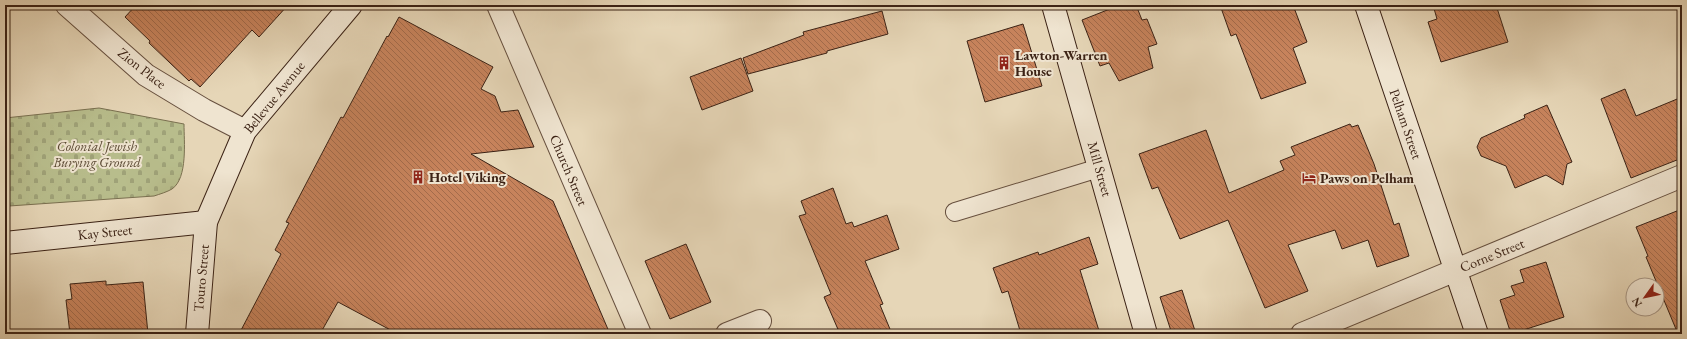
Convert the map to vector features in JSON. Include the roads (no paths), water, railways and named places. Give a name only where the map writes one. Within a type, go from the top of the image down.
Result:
[{"type":"street","name":"Zion Place","points":[[67,5],[146,75],[204,110],[245,131]]},
{"type":"street","name":"Bellevue Avenue","points":[[206,222],[245,131],[351,5]]},
{"type":"street","name":"Church Street","points":[[498,5],[640,334]]},
{"type":"street","name":"Mill Street","points":[[1053,5],[1146,334]]},
{"type":"street","name":"Pelham Street","points":[[1366,5],[1477,334]]},
{"type":"street","name":"Corne Street","points":[[1302,334],[1682,176]]},
{"type":"street","name":"Kay Street","points":[[5,243],[206,222]]},
{"type":"street","name":"Touro Street","points":[[197,334],[206,222]]},
{"type":"street","points":[[727,334],[760,320]]},
{"type":"lane","points":[[955,212],[1100,168]]},
{"type":"place","name":"Lawton-Warren House","points":[[1004,63]]},
{"type":"place","name":"Hotel Viking","points":[[418,177]]},
{"type":"place","name":"Paws on Pelham","points":[[1309,178]]},
{"type":"park label","name":"Colonial Jewish Burying Ground","points":[[97,154]]}]
